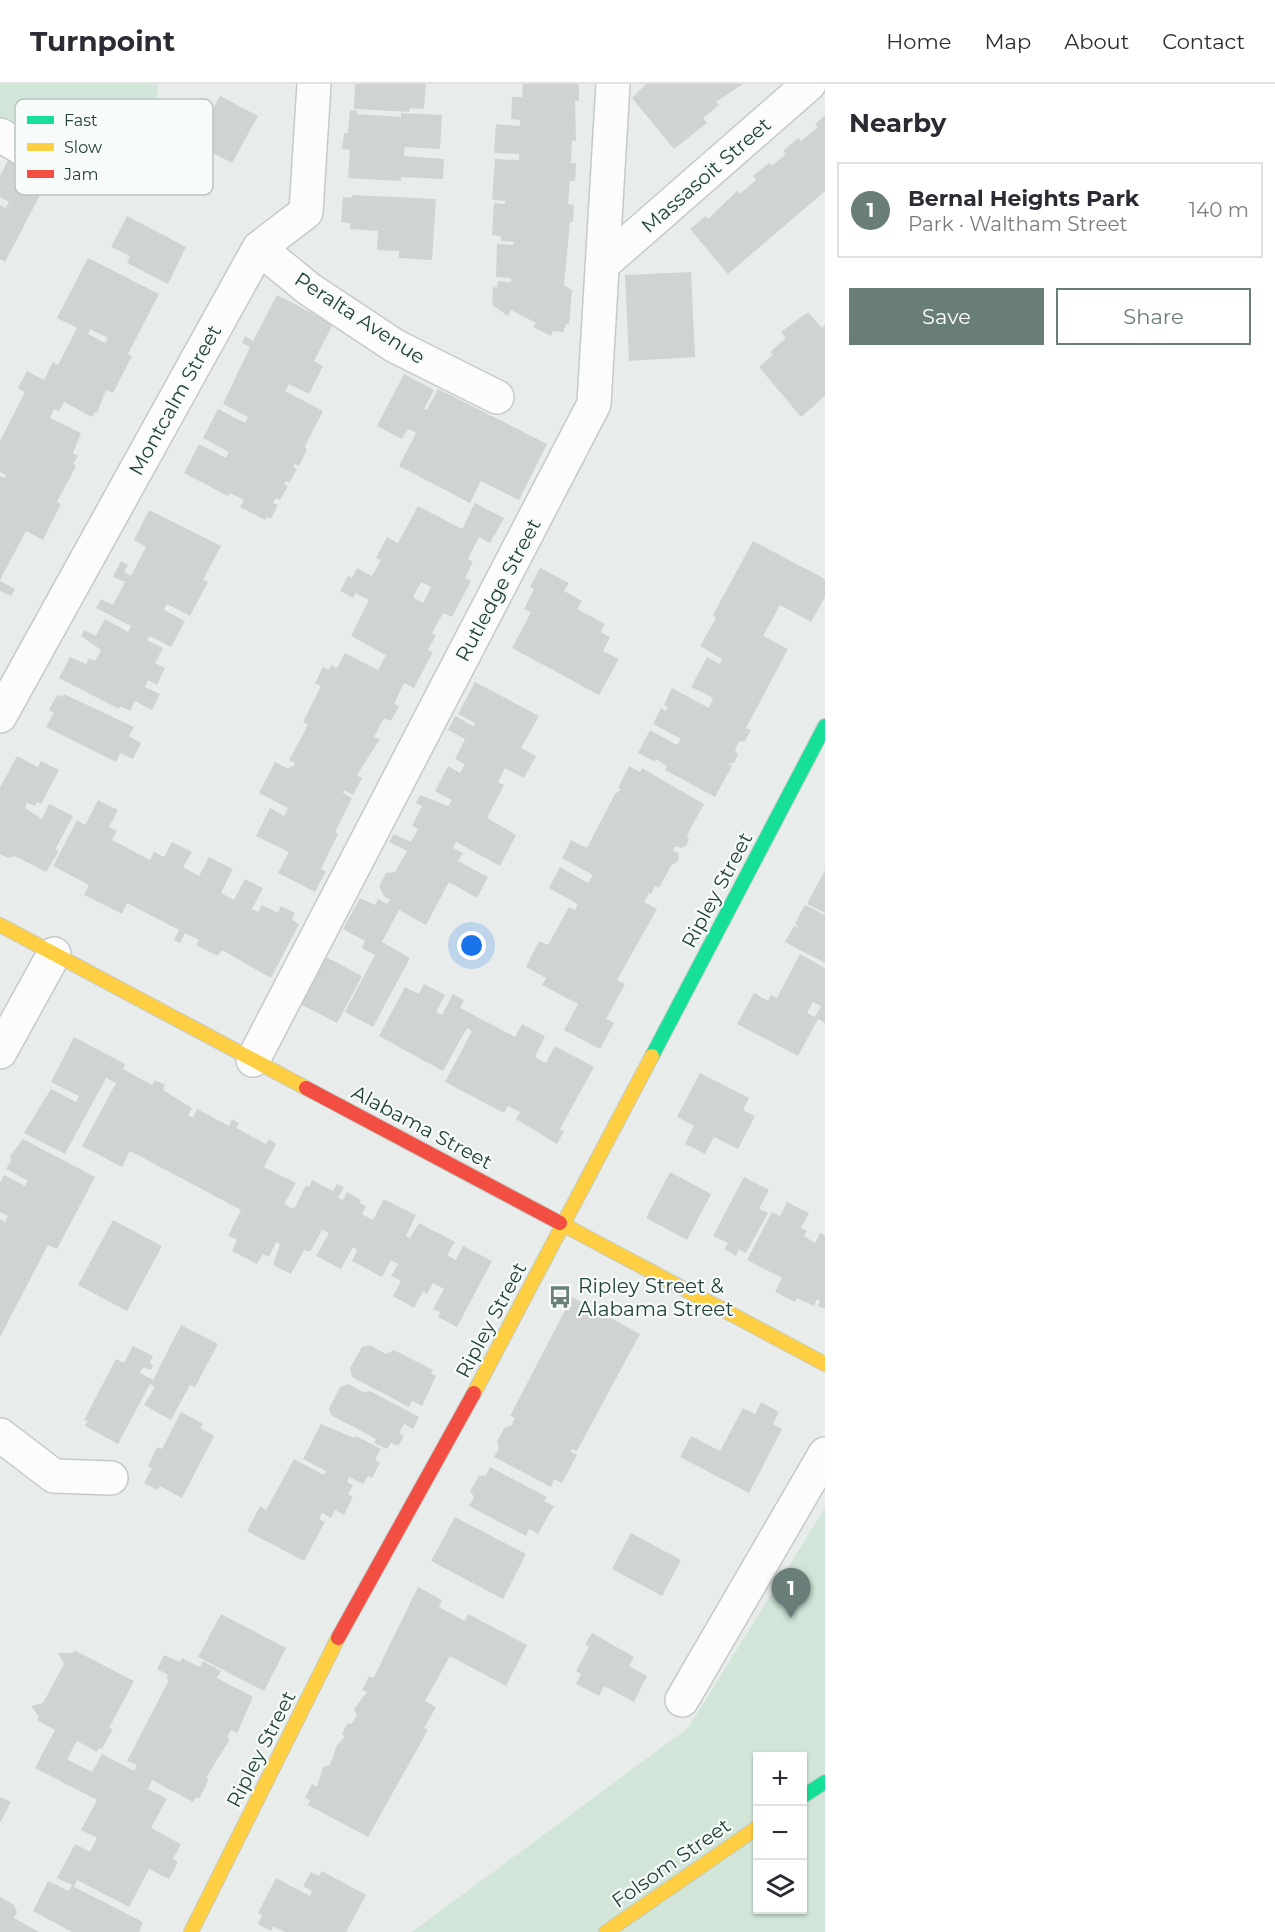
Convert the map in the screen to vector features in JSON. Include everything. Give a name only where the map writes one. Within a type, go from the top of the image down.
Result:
[{"type":"street","name":"Montcalm Street","points":[[0,716],[259,248],[306,212],[314,84]]},
{"type":"street","name":"Rutledge Street","points":[[253,1060],[594,404],[613,84]]},
{"type":"street","name":"Massasoit Street","points":[[602,265],[809,84]]},
{"type":"street","points":[[0,135],[15,144]]},
{"type":"street","name":"Peralta Avenue","points":[[259,248],[309,289],[395,346],[497,397]]},
{"type":"street","name":"Ripley Street","points":[[191,1932],[344,1626],[494,1357],[825,726]]},
{"type":"street","name":"Alabama Street","points":[[0,925],[825,1364]]},
{"type":"street","points":[[0,1052],[54,954]]},
{"type":"street","points":[[0,1435],[54,1476],[111,1478]]},
{"type":"street","points":[[682,1700],[825,1454]]},
{"type":"street","points":[[807,1794],[825,1782]]},
{"type":"street","name":"Folsom Street","points":[[606,1932],[753,1830]]},
{"type":"green space","points":[[0,84],[158,84],[157,99],[15,99],[15,134],[0,125]]},
{"type":"green space","points":[[825,1508],[825,1932],[412,1932],[688,1728]]},
{"type":"building","points":[[355,84],[426,84],[424,109],[410,108],[409,112],[354,109]]},
{"type":"building","points":[[523,84],[579,84],[579,101],[575,100],[576,141],[572,140],[571,163],[576,163],[575,181],[570,181],[568,204],[574,205],[573,222],[570,222],[564,285],[572,290],[569,324],[566,324],[563,332],[553,331],[551,336],[533,327],[536,323],[511,310],[508,316],[492,305],[493,287],[497,288],[498,281],[511,282],[511,278],[496,277],[497,244],[513,245],[514,242],[501,241],[501,236],[492,235],[494,203],[505,204],[505,201],[492,200],[495,159],[519,160],[519,154],[494,153],[496,124],[520,126],[520,120],[511,119],[512,97],[522,97]]},
{"type":"building","points":[[646,84],[743,84],[716,102],[719,105],[703,118],[707,123],[674,149],[632,98]]},
{"type":"building","points":[[220,96],[258,116],[232,163],[213,153],[213,109]]},
{"type":"building","points":[[350,110],[358,111],[357,114],[401,117],[401,113],[442,115],[440,149],[405,147],[404,156],[444,159],[443,179],[401,177],[401,181],[348,178],[350,150],[342,149],[344,133],[348,133]]},
{"type":"building","points":[[825,115],[825,191],[728,274],[690,229],[706,216],[708,219],[737,191],[740,194],[756,180],[753,176],[769,163],[772,166],[786,154],[783,151],[798,138],[801,141],[818,127],[815,124]]},
{"type":"building","points":[[9,158],[15,161],[15,195],[40,195],[5,262],[0,259],[0,205],[6,208],[9,202],[0,197],[0,176]]},
{"type":"building","points":[[352,195],[436,199],[432,260],[399,258],[399,251],[377,250],[378,231],[350,229],[350,223],[341,222],[343,197],[352,198]]},
{"type":"building","points":[[127,216],[186,247],[168,284],[127,263],[130,256],[111,247]]},
{"type":"building","points":[[88,258],[159,294],[128,354],[132,356],[113,393],[106,390],[97,413],[95,412],[92,417],[64,402],[59,411],[54,409],[50,418],[81,433],[73,453],[78,456],[73,464],[76,466],[57,502],[61,504],[43,540],[26,531],[0,580],[0,476],[5,478],[6,475],[0,472],[0,441],[25,392],[18,388],[27,371],[44,380],[53,362],[58,365],[77,328],[57,318]],"holes":[[[90,329],[108,338],[105,343],[88,334]]]},
{"type":"building","points":[[691,272],[695,357],[629,361],[625,275]]},
{"type":"building","points":[[277,295],[333,324],[314,361],[323,366],[309,394],[289,384],[285,391],[323,411],[305,446],[307,450],[299,466],[295,464],[293,467],[297,469],[289,483],[286,481],[284,484],[288,486],[280,500],[276,498],[273,503],[278,505],[271,519],[267,517],[265,520],[240,507],[244,500],[230,493],[228,496],[184,473],[199,444],[226,458],[229,452],[203,438],[218,409],[245,423],[248,417],[223,404],[250,347],[242,343],[245,336],[253,341]]},
{"type":"building","points":[[808,312],[822,328],[825,325],[825,396],[801,417],[759,367],[773,355],[770,352],[786,338],[781,332]]},
{"type":"building","points":[[404,374],[434,390],[424,409],[427,410],[438,389],[547,444],[519,500],[481,481],[470,503],[399,466],[416,433],[408,429],[402,439],[377,426]]},
{"type":"building","points":[[475,503],[504,518],[490,543],[479,537],[468,559],[473,562],[465,578],[471,581],[452,617],[443,613],[432,633],[436,635],[428,650],[433,652],[414,688],[404,683],[394,704],[399,706],[391,721],[384,718],[374,737],[380,739],[357,775],[362,778],[353,795],[344,790],[343,793],[352,798],[335,832],[338,834],[321,869],[326,871],[315,892],[278,873],[289,852],[256,836],[270,808],[284,816],[288,808],[259,793],[275,762],[289,769],[290,766],[293,767],[295,763],[289,760],[308,725],[303,722],[321,686],[315,683],[323,667],[329,670],[331,665],[337,668],[345,653],[378,670],[386,655],[351,636],[369,600],[355,593],[353,598],[340,591],[348,576],[352,578],[357,568],[372,576],[381,560],[376,558],[387,537],[398,543],[418,506],[462,529]],"holes":[[[421,582],[431,587],[423,603],[413,597]]]},
{"type":"building","points":[[149,510],[221,546],[203,580],[208,582],[190,616],[167,604],[164,610],[185,621],[171,647],[150,636],[147,640],[163,648],[155,663],[165,668],[157,685],[148,680],[145,687],[160,694],[152,710],[135,701],[130,711],[120,706],[119,709],[59,678],[70,657],[86,664],[89,658],[95,661],[101,650],[81,636],[84,630],[96,636],[105,619],[128,632],[131,626],[96,608],[101,599],[113,605],[125,582],[113,577],[121,561],[128,565],[124,572],[131,576],[146,547],[134,540]]},
{"type":"building","points":[[753,541],[825,579],[825,597],[811,622],[780,605],[763,636],[788,649],[746,728],[751,730],[745,741],[739,742],[735,750],[738,755],[734,763],[728,764],[732,766],[715,797],[665,770],[667,766],[656,759],[655,762],[638,753],[650,730],[677,745],[681,739],[653,724],[661,708],[666,711],[668,707],[664,705],[672,688],[709,708],[713,698],[691,687],[707,657],[720,664],[722,659],[700,646],[716,618],[713,616],[715,611]]},
{"type":"building","points":[[540,568],[569,583],[564,591],[582,601],[577,609],[605,624],[601,632],[610,637],[603,651],[619,659],[599,695],[512,648],[531,612],[524,609],[534,589],[530,587]]},
{"type":"building","points":[[0,581],[15,589],[11,596],[0,591]]},
{"type":"building","points":[[475,682],[539,716],[521,748],[536,756],[524,778],[505,768],[498,782],[504,785],[487,818],[516,835],[500,866],[456,842],[453,848],[463,853],[458,861],[488,877],[477,898],[449,882],[426,925],[399,910],[382,942],[410,958],[373,1027],[345,1012],[375,955],[362,948],[365,941],[343,929],[360,898],[375,905],[378,899],[387,904],[390,900],[384,896],[379,886],[386,873],[395,872],[407,851],[389,842],[394,834],[411,842],[418,829],[412,826],[422,806],[416,803],[420,795],[448,806],[452,800],[435,791],[448,766],[460,773],[465,764],[455,759],[465,739],[448,730],[455,716],[473,726],[475,723],[458,714]]},
{"type":"building","points":[[64,694],[134,727],[129,736],[141,743],[133,759],[120,753],[116,762],[46,727],[54,713],[49,710],[57,695],[63,697]]},
{"type":"building","points":[[17,756],[38,767],[41,761],[59,770],[41,804],[37,802],[35,806],[27,803],[25,808],[42,819],[49,804],[73,816],[55,850],[59,851],[46,872],[15,856],[8,858],[0,854],[0,788]]},
{"type":"building","points":[[629,766],[640,772],[642,768],[704,804],[687,835],[689,840],[686,846],[681,848],[675,846],[673,851],[678,853],[679,860],[671,866],[659,888],[655,886],[644,902],[657,909],[617,980],[625,984],[606,1019],[614,1023],[600,1049],[564,1030],[578,1004],[542,985],[546,978],[526,967],[539,941],[548,945],[569,907],[575,910],[578,904],[549,888],[560,867],[588,883],[593,875],[562,858],[571,840],[587,848],[615,794],[621,790],[618,788]]},
{"type":"building","points":[[98,800],[118,810],[109,827],[117,831],[112,840],[150,860],[154,852],[164,857],[172,842],[192,852],[183,867],[199,876],[209,857],[233,869],[221,893],[234,900],[245,879],[263,888],[252,909],[258,912],[262,905],[278,913],[281,906],[295,913],[292,920],[299,924],[271,978],[222,950],[218,956],[196,945],[199,940],[185,933],[180,943],[174,940],[179,930],[127,903],[122,914],[84,895],[89,885],[53,866],[77,820],[85,825]]},
{"type":"building","points":[[825,870],[825,913],[807,904]]},
{"type":"building","points":[[805,905],[825,915],[825,963],[785,942],[794,926],[798,928],[795,923]]},
{"type":"building","points":[[800,954],[825,968],[825,1023],[818,1019],[798,1056],[737,1024],[754,993],[768,1001],[771,995],[777,998]],"holes":[[[813,1002],[821,1006],[815,1017],[807,1013]]]},
{"type":"building","points":[[326,957],[362,976],[337,1023],[300,1004]]},
{"type":"building","points":[[424,984],[445,995],[436,1012],[442,1015],[453,994],[464,1000],[460,1008],[515,1037],[522,1024],[545,1036],[535,1057],[546,1063],[555,1046],[594,1067],[560,1129],[564,1131],[557,1144],[516,1119],[520,1112],[508,1106],[504,1113],[445,1082],[472,1031],[467,1028],[443,1071],[379,1036],[405,987],[419,994]]},
{"type":"building","points":[[74,1037],[125,1064],[123,1069],[152,1085],[155,1080],[165,1085],[163,1090],[192,1108],[188,1115],[193,1118],[197,1109],[229,1126],[232,1119],[239,1123],[236,1128],[266,1144],[269,1139],[276,1144],[264,1167],[296,1183],[284,1204],[294,1209],[306,1185],[309,1187],[312,1180],[333,1191],[337,1184],[344,1187],[338,1198],[343,1200],[347,1192],[361,1200],[359,1203],[366,1206],[362,1214],[373,1220],[384,1199],[416,1215],[406,1236],[410,1238],[419,1223],[455,1242],[447,1255],[456,1260],[463,1246],[492,1261],[457,1327],[438,1317],[440,1312],[433,1309],[444,1289],[433,1283],[427,1294],[423,1291],[414,1308],[393,1296],[401,1281],[391,1276],[398,1264],[391,1260],[382,1277],[352,1261],[357,1250],[353,1247],[341,1269],[316,1256],[329,1233],[322,1230],[310,1252],[304,1250],[291,1274],[273,1265],[280,1244],[276,1242],[269,1257],[263,1254],[257,1264],[232,1251],[237,1240],[228,1236],[241,1210],[130,1151],[122,1167],[82,1146],[116,1083],[106,1078],[65,1154],[24,1133],[51,1089],[76,1102],[79,1096],[51,1082]]},
{"type":"building","points":[[700,1073],[749,1098],[743,1110],[755,1116],[738,1149],[714,1137],[705,1154],[685,1144],[694,1126],[677,1117]]},
{"type":"building","points":[[23,1139],[95,1177],[57,1249],[48,1245],[0,1337],[0,1219],[5,1222],[8,1216],[0,1212],[0,1183],[4,1175],[25,1186],[28,1181],[6,1169],[11,1161],[10,1156]]},
{"type":"building","points":[[670,1172],[711,1194],[687,1240],[646,1218]]},
{"type":"building","points":[[744,1177],[769,1190],[759,1209],[768,1213],[746,1253],[739,1249],[736,1256],[724,1249],[728,1243],[713,1236]]},
{"type":"building","points":[[787,1202],[809,1213],[801,1228],[807,1231],[804,1236],[815,1243],[820,1233],[825,1235],[825,1309],[818,1306],[820,1301],[817,1299],[814,1306],[797,1298],[795,1302],[775,1292],[782,1278],[747,1260],[772,1212],[780,1216]]},
{"type":"building","points":[[113,1220],[162,1246],[127,1311],[78,1285]]},
{"type":"building","points":[[572,1297],[640,1334],[577,1451],[572,1449],[571,1452],[577,1455],[562,1483],[554,1479],[551,1487],[494,1457],[499,1448],[497,1442],[504,1428],[511,1426],[515,1418],[510,1416]]},
{"type":"building","points":[[181,1325],[218,1344],[195,1387],[190,1385],[171,1420],[144,1405],[155,1387],[150,1384],[118,1444],[85,1426],[88,1421],[84,1420],[116,1359],[124,1363],[133,1346],[153,1356],[150,1363],[153,1365],[151,1370],[143,1367],[140,1373],[153,1380]]},
{"type":"building","points":[[370,1345],[386,1354],[394,1350],[433,1370],[431,1373],[436,1376],[422,1406],[412,1401],[409,1407],[352,1377],[350,1368],[362,1347]]},
{"type":"building","points":[[348,1384],[363,1392],[370,1391],[419,1417],[413,1429],[404,1424],[399,1433],[404,1436],[398,1446],[391,1443],[387,1449],[374,1443],[376,1439],[331,1415],[329,1409],[340,1387]]},
{"type":"building","points":[[761,1402],[779,1412],[773,1424],[782,1429],[749,1493],[680,1457],[691,1436],[720,1451],[743,1408],[755,1414]]},
{"type":"building","points":[[181,1412],[203,1424],[200,1428],[214,1436],[182,1498],[160,1486],[157,1490],[144,1483],[152,1468],[148,1466],[157,1447],[162,1449]]},
{"type":"building","points":[[321,1424],[354,1438],[356,1436],[381,1449],[375,1460],[380,1463],[372,1478],[368,1476],[363,1484],[349,1477],[347,1482],[353,1485],[348,1494],[353,1497],[344,1515],[335,1510],[331,1518],[322,1513],[319,1519],[325,1522],[304,1561],[247,1531],[260,1506],[266,1510],[294,1459],[324,1475],[326,1471],[303,1459]]},
{"type":"building","points":[[490,1467],[547,1497],[544,1501],[554,1506],[538,1534],[529,1529],[526,1536],[469,1506],[474,1497],[470,1491],[479,1476],[486,1475]]},
{"type":"building","points":[[455,1517],[526,1554],[503,1599],[431,1561]]},
{"type":"building","points":[[631,1533],[681,1560],[662,1596],[612,1569]]},
{"type":"building","points":[[418,1587],[442,1600],[439,1607],[465,1621],[468,1614],[527,1645],[506,1686],[450,1656],[425,1701],[436,1707],[424,1728],[428,1730],[368,1837],[308,1805],[310,1800],[305,1798],[312,1784],[317,1787],[323,1767],[330,1765],[337,1745],[345,1737],[342,1734],[347,1724],[352,1723],[357,1715],[354,1709],[367,1692],[362,1690],[369,1676],[373,1678],[375,1675]]},
{"type":"building","points":[[221,1614],[286,1648],[264,1691],[198,1657]]},
{"type":"building","points":[[592,1633],[634,1657],[629,1666],[647,1676],[634,1702],[604,1686],[599,1696],[576,1684],[581,1674],[576,1671],[589,1647],[585,1644]]},
{"type":"building","points":[[74,1650],[134,1681],[109,1728],[113,1729],[102,1749],[99,1748],[97,1752],[77,1741],[67,1759],[92,1772],[102,1754],[134,1771],[137,1765],[127,1761],[169,1680],[166,1678],[168,1675],[157,1669],[164,1655],[180,1662],[182,1658],[200,1667],[203,1661],[221,1671],[217,1678],[253,1697],[237,1733],[231,1730],[227,1737],[230,1739],[206,1778],[209,1779],[199,1799],[196,1797],[193,1802],[152,1780],[148,1789],[167,1799],[151,1828],[181,1844],[173,1859],[178,1862],[169,1879],[149,1869],[129,1907],[77,1880],[74,1887],[143,1922],[139,1932],[72,1932],[33,1911],[48,1881],[69,1891],[72,1885],[57,1878],[75,1844],[90,1852],[97,1838],[81,1830],[97,1800],[35,1768],[55,1730],[37,1720],[39,1717],[31,1706],[43,1703],[64,1664],[58,1653],[73,1653]]},
{"type":"building","points":[[0,1797],[11,1802],[0,1823]]},
{"type":"building","points":[[322,1871],[366,1895],[346,1932],[285,1932],[273,1926],[271,1931],[258,1924],[262,1915],[258,1913],[276,1878],[310,1896],[312,1891],[303,1886],[311,1872],[319,1876]]},
{"type":"building","points":[[0,1897],[14,1905],[17,1912],[14,1918],[39,1932],[0,1932]]},
{"type":"traffic: fast","points":[[652,1056],[825,726]]},
{"type":"traffic: fast","points":[[807,1794],[825,1782]]},
{"type":"traffic: slow","points":[[0,925],[306,1088]]},
{"type":"traffic: slow","points":[[474,1393],[652,1056]]},
{"type":"traffic: slow","points":[[560,1223],[825,1364]]},
{"type":"traffic: slow","points":[[191,1932],[338,1638]]},
{"type":"traffic: slow","points":[[606,1932],[753,1830]]},
{"type":"traffic: jam","points":[[306,1088],[560,1223]]},
{"type":"traffic: jam","points":[[338,1638],[474,1393]]},
{"type":"place","name":"Ripley Street & Alabama Street","points":[[560,1297]]},
{"type":"place","name":"Bernal Heights Park","points":[[791,1618]]}]
